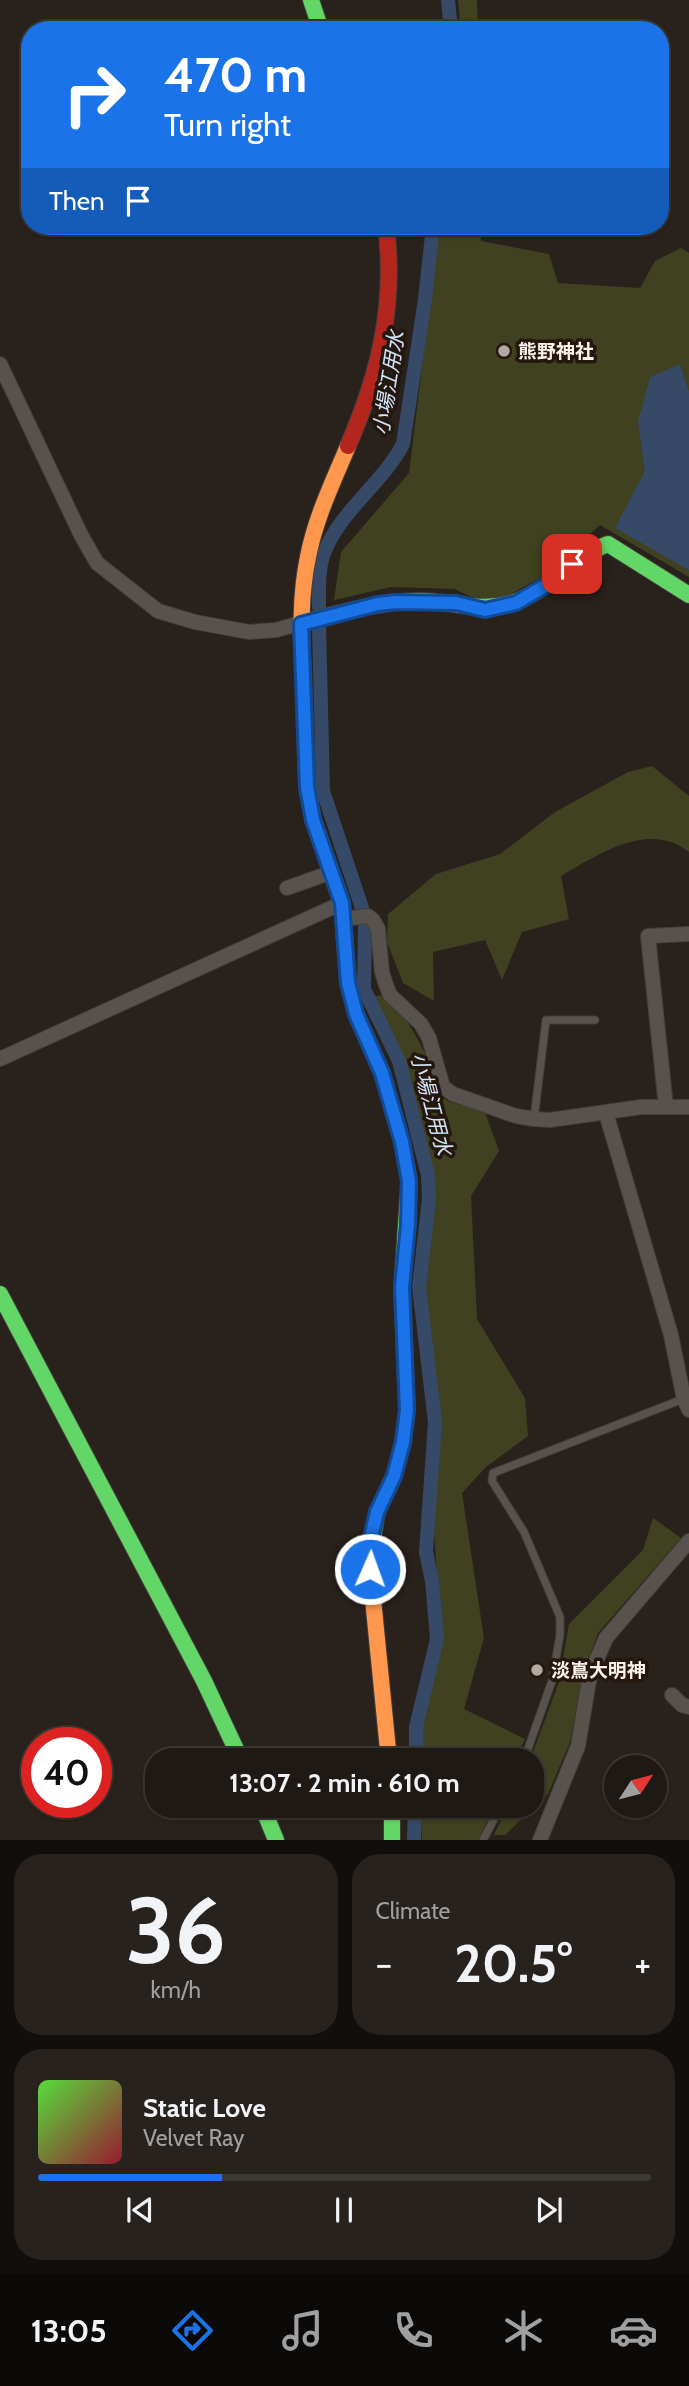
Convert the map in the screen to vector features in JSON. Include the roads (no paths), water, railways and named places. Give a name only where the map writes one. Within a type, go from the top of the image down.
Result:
[{"type":"street","points":[[311,0],[318,21]]},
{"type":"street","points":[[387,235],[390,278],[384,340],[368,395],[311,540],[302,597],[301,624],[307,787],[313,820],[343,911],[351,994],[356,1014],[382,1073],[402,1142],[409,1181],[402,1287],[407,1410],[403,1442],[394,1476],[377,1512],[371,1538],[370,1569],[388,1748]]},
{"type":"street","points":[[0,364],[81,535],[97,563],[158,611],[195,622],[248,632],[276,630],[378,604],[396,602],[456,603],[485,610],[516,603],[555,580],[589,549],[608,544],[689,595]]},
{"type":"street","points":[[294,885],[332,872]]},
{"type":"street","points":[[0,1059],[306,918],[343,911],[373,919],[378,929],[382,972],[390,995],[421,1024],[429,1038],[443,1087],[516,1116],[534,1119],[550,1120],[640,1107],[689,1107]]},
{"type":"street","points":[[666,1107],[648,936],[689,934]]},
{"type":"street","points":[[606,1113],[683,1365],[686,1404]]},
{"type":"street","points":[[0,1294],[204,1681],[235,1748]]},
{"type":"street","points":[[540,1840],[579,1746],[590,1675],[606,1638],[689,1541]]},
{"type":"street","points":[[672,1695],[682,1705],[689,1707]]},
{"type":"street","points":[[267,1818],[276,1840]]},
{"type":"street","points":[[392,1818],[392,1840]]},
{"type":"lane","points":[[534,1119],[546,1020],[595,1020]]},
{"type":"lane","points":[[528,1748],[552,1681],[560,1635],[560,1617],[524,1532],[492,1481],[493,1473],[686,1404]]},
{"type":"lane","points":[[483,1840],[494,1818]]},
{"type":"water","points":[[680,364],[689,392],[689,570],[615,528],[645,471],[638,422],[650,377]]},
{"type":"waterway","name":"小場江用水","points":[[448,0],[450,21]]},
{"type":"waterway","name":"小場江用水","points":[[319,607],[321,566],[331,538],[395,458],[403,444],[432,235]]},
{"type":"waterway","name":"小場江用水","points":[[319,626],[323,791],[362,908]]},
{"type":"waterway","name":"小場江用水","points":[[365,923],[364,989],[399,1061],[428,1175],[429,1199],[419,1287],[435,1422],[426,1552],[432,1581],[437,1639],[416,1727],[416,1748]]},
{"type":"waterway","name":"小場江用水","points":[[414,1840],[415,1818]]},
{"type":"place","name":"熊野神社","points":[[504,351]]},
{"type":"place","name":"淡嶌大明神","points":[[537,1670]]}]
